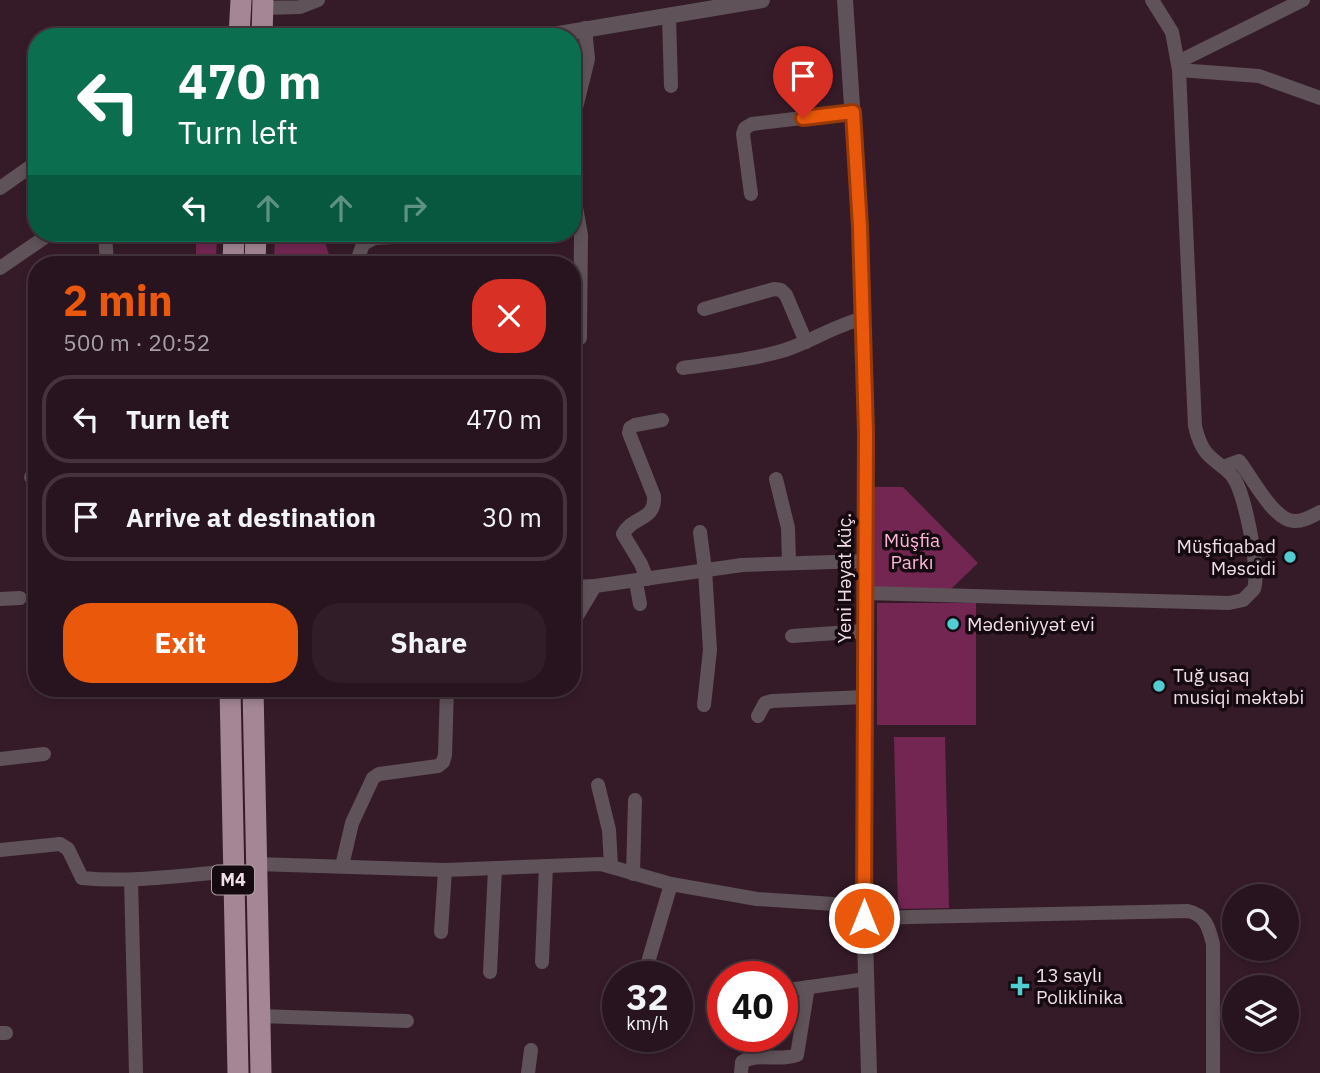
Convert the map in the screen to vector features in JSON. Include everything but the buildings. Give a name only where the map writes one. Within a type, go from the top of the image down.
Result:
[{"type":"highway","points":[[239,28],[241,0]]},
{"type":"highway","points":[[262,28],[263,4]]},
{"type":"highway","name":"M4","points":[[230,697],[238,1073]]},
{"type":"highway","name":"M4","points":[[253,697],[261,1073]]},
{"type":"street","points":[[263,4],[300,7],[318,0]]},
{"type":"street","points":[[581,29],[669,16],[692,6],[762,0]]},
{"type":"street","name":"Yeni Həyat küç.","points":[[845,0],[860,227],[866,433],[864,912],[869,1073]]},
{"type":"street","points":[[866,593],[1229,603],[1243,600],[1254,589],[1256,572],[1243,500],[1233,477],[1206,452],[1200,442],[1194,417],[1179,66],[1172,32],[1152,0]]},
{"type":"street","points":[[1179,66],[1303,0]]},
{"type":"street","points":[[669,16],[671,86]]},
{"type":"street","points":[[581,87],[588,58],[585,28]]},
{"type":"street","points":[[1179,66],[1259,76],[1320,98]]},
{"type":"street","points":[[751,194],[743,134],[745,128],[752,124],[853,112]]},
{"type":"street","points":[[0,188],[28,168]]},
{"type":"street","points":[[581,230],[581,286]]},
{"type":"street","points":[[0,268],[38,242]]},
{"type":"street","points":[[704,309],[774,289],[781,290],[786,295],[806,342]]},
{"type":"street","points":[[683,368],[740,361],[785,350],[834,327],[861,319]]},
{"type":"street","points":[[640,604],[641,564],[623,534],[626,528],[652,512],[654,496],[629,433],[630,428],[635,425],[662,420]]},
{"type":"street","points":[[1223,467],[1239,461],[1274,511],[1283,518],[1294,522],[1320,512]]},
{"type":"street","points":[[776,479],[788,528],[789,563]]},
{"type":"street","points":[[700,531],[710,650],[704,705]]},
{"type":"street","points":[[581,587],[705,570],[789,563],[865,561]]},
{"type":"street","points":[[581,609],[595,586]]},
{"type":"street","points":[[0,599],[20,598]]},
{"type":"street","points":[[792,636],[865,631]]},
{"type":"street","points":[[342,866],[352,823],[373,778],[388,772],[438,766],[443,762],[447,697]]},
{"type":"street","points":[[758,716],[765,703],[772,701],[865,697]]},
{"type":"street","points":[[0,759],[44,754]]},
{"type":"street","points":[[598,785],[609,830],[611,866]]},
{"type":"street","points":[[633,874],[635,800]]},
{"type":"street","points":[[0,850],[60,844],[68,849],[82,878],[131,880],[233,871]]},
{"type":"street","points":[[256,864],[445,870],[589,864],[611,866],[671,884],[864,912],[1198,913],[1209,927],[1213,944],[1213,1073]]},
{"type":"street","points":[[542,962],[547,866]]},
{"type":"street","points":[[490,972],[495,869]]},
{"type":"street","points":[[441,932],[445,870]]},
{"type":"street","points":[[131,880],[136,1073]]},
{"type":"street","points":[[648,961],[671,884]]},
{"type":"street","points":[[798,988],[866,979]]},
{"type":"street","points":[[741,1073],[742,1062],[750,1057],[789,1058],[797,1055],[808,986]]},
{"type":"street","points":[[259,1016],[407,1021]]},
{"type":"street","points":[[528,1073],[531,1050]]},
{"type":"green space","points":[[196,242],[217,242],[216,256],[196,256]]},
{"type":"green space","points":[[275,242],[326,242],[329,256],[274,256]]},
{"type":"green space","name":"Müşfia Parkı","points":[[871,487],[903,487],[978,563],[950,590],[873,591]]},
{"type":"green space","points":[[877,603],[976,603],[976,725],[877,725]]},
{"type":"green space","points":[[894,737],[945,737],[949,908],[898,909]]},
{"type":"place","name":"Müşfiqabad Məscidi","points":[[1290,557]]},
{"type":"place","name":"Mədəniyyət evi","points":[[953,624]]},
{"type":"place","name":"Tuğ usaq musiqi məktəbi","points":[[1159,686]]},
{"type":"place","name":"13 saylı Poliklinika","points":[[1020,986]]},
{"type":"route","points":[[803,118],[853,112],[860,227],[866,433],[864,918]]}]
